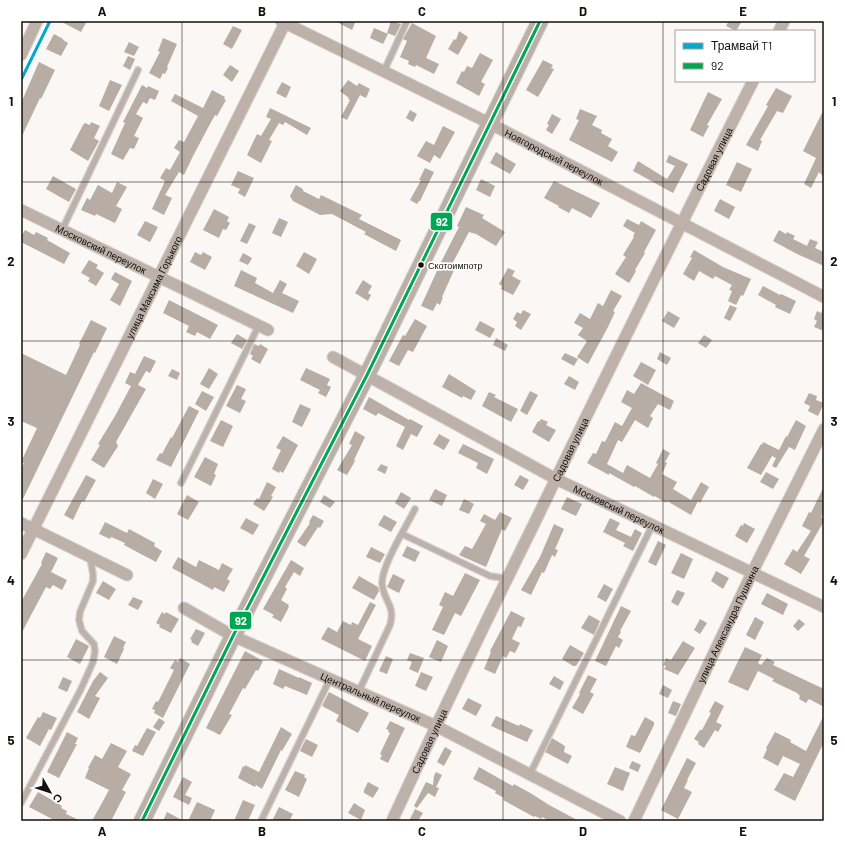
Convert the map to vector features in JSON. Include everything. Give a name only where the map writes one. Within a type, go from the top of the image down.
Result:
[{"type":"main road","points":[[142,821],[233,636],[367,375],[540,21]]},
{"type":"street","points":[[21,55],[37,21]]},
{"type":"street","points":[[779,30],[784,21]]},
{"type":"street","name":"Новгородский переулок","points":[[284,22],[490,124],[824,297]]},
{"type":"street","name":"улица Максима Горького","points":[[21,554],[284,22]]},
{"type":"street","name":"Садовая улица","points":[[392,821],[509,575],[681,224],[752,82]]},
{"type":"street","name":"Московский переулок","points":[[21,210],[264,328]]},
{"type":"street","name":"Московский переулок","points":[[333,357],[556,479],[824,607]]},
{"type":"street","name":"улица Александра Пушкина","points":[[634,821],[752,573],[824,429]]},
{"type":"street","points":[[21,523],[127,575]]},
{"type":"street","name":"Центральный переулок","points":[[184,608],[233,636],[436,726],[620,821]]},
{"type":"lane","points":[[384,71],[407,21]]},
{"type":"lane","points":[[62,230],[138,70]]},
{"type":"lane","points":[[181,483],[264,328]]},
{"type":"lane","points":[[359,691],[388,631],[392,618],[391,607],[383,591],[383,575],[392,553],[415,509]]},
{"type":"lane","points":[[530,774],[653,524]]},
{"type":"lane","points":[[402,534],[490,576],[503,578],[509,575]]},
{"type":"lane","points":[[21,803],[93,662],[94,644],[82,631],[79,620],[80,612],[93,581],[89,556]]},
{"type":"lane","points":[[261,821],[330,678]]},
{"type":"building","points":[[60,21],[87,21],[81,32]]},
{"type":"building","points":[[335,21],[351,21],[355,23],[352,30]]},
{"type":"building","points":[[391,21],[401,24],[395,36],[387,33]]},
{"type":"building","points":[[729,21],[742,21],[737,30],[726,26]]},
{"type":"building","points":[[412,23],[436,36],[426,58],[439,64],[434,74],[416,65],[415,67],[408,64],[409,61],[400,57],[407,41],[403,39]]},
{"type":"building","points":[[233,26],[242,30],[232,49],[223,44]]},
{"type":"building","points":[[374,28],[388,34],[383,44],[370,38]]},
{"type":"building","points":[[459,31],[468,37],[458,55],[448,49],[454,39],[456,40]]},
{"type":"building","points":[[54,34],[68,43],[61,56],[46,49]]},
{"type":"building","points":[[163,38],[177,44],[167,67],[168,68],[160,79],[149,73],[160,52],[158,51]]},
{"type":"building","points":[[129,42],[139,47],[134,56],[124,52]]},
{"type":"building","points":[[480,53],[493,60],[481,82],[485,84],[479,96],[456,83],[462,71],[464,72],[467,66],[472,68]]},
{"type":"building","points":[[128,56],[135,59],[130,70],[123,66]]},
{"type":"building","points":[[543,60],[553,65],[551,68],[554,69],[538,97],[526,90]]},
{"type":"building","points":[[39,62],[55,70],[21,138],[21,103]]},
{"type":"building","points":[[230,65],[239,71],[232,82],[223,75]]},
{"type":"building","points":[[110,80],[122,85],[109,111],[99,106]]},
{"type":"building","points":[[348,80],[357,86],[359,83],[370,89],[366,98],[360,95],[347,120],[341,117],[350,100],[340,91]]},
{"type":"building","points":[[282,82],[291,87],[286,98],[276,93]]},
{"type":"building","points":[[142,85],[159,91],[155,100],[150,98],[147,104],[143,102],[136,114],[143,118],[134,136],[139,138],[134,149],[130,148],[123,160],[111,154],[125,123],[123,122]]},
{"type":"building","points":[[776,88],[792,96],[783,113],[777,111],[760,140],[762,141],[758,151],[746,145],[768,106],[766,105]]},
{"type":"building","points":[[212,90],[225,97],[224,99],[226,100],[217,116],[215,115],[184,175],[179,172],[165,195],[172,198],[164,215],[152,209],[165,181],[160,178],[166,168],[170,170],[180,152],[174,148],[179,140],[184,142],[198,116],[171,101],[175,94],[203,108]]},
{"type":"building","points":[[708,92],[722,99],[707,125],[709,126],[703,137],[690,130]]},
{"type":"building","points":[[270,108],[311,128],[307,135],[285,122],[283,125],[279,123],[269,140],[272,141],[261,163],[247,155],[257,134],[261,136],[271,119],[266,117]]},
{"type":"building","points":[[580,109],[597,116],[592,125],[602,130],[601,133],[612,139],[608,146],[618,152],[612,162],[569,140],[579,120],[576,119]]},
{"type":"building","points":[[824,109],[824,177],[819,172],[811,188],[804,184],[816,158],[803,151]]},
{"type":"building","points":[[410,110],[417,114],[413,122],[406,118]]},
{"type":"building","points":[[552,114],[561,119],[552,134],[546,130]]},
{"type":"building","points":[[91,122],[100,126],[94,138],[99,141],[88,161],[70,150],[83,125],[85,123],[90,125]]},
{"type":"building","points":[[443,126],[455,132],[440,159],[434,155],[430,163],[417,156],[426,141],[434,145]]},
{"type":"building","points":[[496,152],[516,164],[510,174],[490,163]]},
{"type":"building","points":[[669,155],[688,164],[673,193],[633,171],[638,161],[667,179],[675,166],[666,162]]},
{"type":"building","points":[[737,162],[752,169],[741,192],[726,185]]},
{"type":"building","points":[[425,168],[434,172],[420,201],[417,204],[410,200],[421,180],[419,180]]},
{"type":"building","points":[[238,171],[254,178],[245,197],[238,193],[240,189],[231,185]]},
{"type":"building","points":[[53,176],[76,189],[69,202],[46,189]]},
{"type":"building","points":[[481,179],[495,186],[490,197],[476,190]]},
{"type":"building","points":[[554,181],[600,203],[591,218],[572,208],[569,213],[544,198]]},
{"type":"building","points":[[117,182],[127,187],[116,206],[122,209],[115,223],[96,214],[95,216],[81,210],[87,198],[90,200],[98,185],[112,193]]},
{"type":"building","points":[[296,185],[303,189],[303,191],[319,199],[321,195],[362,215],[359,219],[401,240],[396,251],[364,234],[366,232],[332,214],[320,215],[293,201],[290,196]]},
{"type":"building","points":[[720,199],[735,207],[729,219],[714,211]]},
{"type":"building","points":[[466,207],[484,215],[482,218],[505,232],[496,246],[476,234],[469,232],[451,266],[455,268],[440,305],[437,303],[433,311],[421,306],[459,227],[457,226]]},
{"type":"building","points":[[214,209],[229,217],[227,221],[230,223],[226,230],[223,229],[219,238],[203,230]]},
{"type":"building","points":[[279,218],[288,222],[281,237],[272,233]]},
{"type":"building","points":[[627,219],[639,225],[641,221],[656,230],[629,283],[615,274],[626,257],[623,255],[635,233],[623,226]]},
{"type":"building","points":[[145,221],[158,227],[150,242],[137,235]]},
{"type":"building","points":[[249,223],[256,226],[247,244],[240,241]]},
{"type":"building","points":[[25,230],[34,235],[36,232],[48,238],[47,240],[70,253],[64,264],[21,242],[21,237]]},
{"type":"building","points":[[779,230],[786,234],[787,232],[795,236],[793,239],[807,246],[810,239],[818,242],[815,248],[824,252],[824,266],[773,241]]},
{"type":"building","points":[[694,250],[723,267],[751,279],[743,296],[741,295],[736,305],[728,301],[732,291],[729,290],[732,285],[715,276],[713,279],[699,271],[694,281],[683,274],[692,258],[690,257]]},
{"type":"building","points":[[195,252],[201,255],[203,252],[212,257],[205,270],[190,262]]},
{"type":"building","points":[[304,252],[317,259],[309,274],[296,266]]},
{"type":"building","points":[[243,253],[252,258],[248,265],[239,261]]},
{"type":"building","points":[[89,260],[98,265],[96,268],[104,273],[96,286],[88,281],[90,278],[81,273]]},
{"type":"building","points":[[508,268],[515,271],[512,276],[521,281],[513,295],[501,289],[502,286],[499,284]]},
{"type":"building","points":[[241,270],[257,278],[255,283],[273,293],[280,280],[287,284],[282,293],[299,301],[293,313],[234,286]]},
{"type":"building","points":[[115,272],[132,281],[120,306],[110,300],[119,284],[111,279]]},
{"type":"building","points":[[363,280],[372,286],[368,293],[371,295],[368,301],[355,293]]},
{"type":"building","points":[[763,286],[796,301],[790,314],[775,307],[776,305],[758,295]]},
{"type":"building","points":[[611,290],[622,296],[613,311],[615,312],[608,327],[588,364],[577,357],[587,341],[578,335],[583,328],[574,323],[580,313],[590,319],[598,303],[603,306]]},
{"type":"building","points":[[169,300],[218,325],[210,339],[197,332],[195,336],[186,332],[189,326],[163,313]]},
{"type":"building","points":[[730,305],[737,308],[730,321],[724,318]]},
{"type":"building","points":[[824,307],[824,331],[814,327],[817,321],[814,319],[817,311],[821,313]]},
{"type":"building","points":[[523,310],[531,314],[521,330],[515,326],[517,322],[513,319],[517,312],[521,314]]},
{"type":"building","points":[[668,311],[680,318],[674,328],[662,321]]},
{"type":"building","points":[[415,319],[427,326],[413,352],[408,350],[399,366],[389,361],[403,335],[405,336]]},
{"type":"building","points":[[91,320],[107,328],[21,503],[21,469],[24,463],[21,462],[37,428],[21,421],[21,353],[66,375]]},
{"type":"building","points":[[480,321],[495,329],[490,338],[475,330]]},
{"type":"building","points":[[237,334],[247,340],[242,349],[231,343]]},
{"type":"building","points":[[704,335],[712,340],[706,348],[698,343]]},
{"type":"building","points":[[496,338],[508,345],[505,351],[493,345]]},
{"type":"building","points":[[254,344],[259,346],[260,344],[268,349],[260,364],[251,359],[253,356],[250,354]]},
{"type":"building","points":[[660,352],[671,358],[667,365],[657,359]]},
{"type":"building","points":[[565,353],[578,359],[574,366],[561,359]]},
{"type":"building","points":[[144,356],[156,361],[150,373],[146,371],[138,385],[146,389],[116,442],[118,446],[104,468],[91,460],[100,445],[98,444],[131,386],[125,383],[130,372],[135,374]]},
{"type":"building","points":[[641,362],[656,370],[648,385],[633,376]]},
{"type":"building","points":[[209,368],[218,374],[209,389],[200,384]]},
{"type":"building","points":[[306,368],[330,379],[327,385],[331,387],[326,397],[318,393],[320,390],[300,380]]},
{"type":"building","points":[[172,369],[180,373],[177,380],[168,376]]},
{"type":"building","points":[[449,374],[476,391],[471,400],[463,396],[462,398],[442,387]]},
{"type":"building","points":[[569,376],[579,382],[575,390],[564,384]]},
{"type":"building","points":[[641,383],[674,401],[670,410],[658,404],[650,416],[653,418],[648,428],[635,420],[622,442],[618,440],[607,464],[623,473],[627,465],[650,478],[658,464],[656,463],[663,449],[670,453],[665,462],[667,463],[662,474],[677,482],[673,489],[691,500],[701,482],[709,487],[700,503],[698,501],[691,515],[667,501],[666,503],[655,496],[654,497],[635,486],[634,487],[587,463],[593,453],[596,454],[602,441],[605,442],[615,422],[622,426],[632,408],[621,402],[627,390],[634,394]]},
{"type":"building","points":[[237,385],[246,389],[241,399],[246,401],[240,413],[226,406]]},
{"type":"building","points":[[202,391],[214,397],[206,411],[195,404]]},
{"type":"building","points":[[530,391],[538,395],[527,415],[520,411]]},
{"type":"building","points":[[489,392],[496,395],[494,397],[518,409],[511,422],[482,406]]},
{"type":"building","points":[[809,393],[817,396],[816,400],[824,403],[818,416],[808,411],[810,406],[804,403]]},
{"type":"building","points":[[369,397],[409,420],[410,419],[423,426],[417,437],[411,434],[403,450],[396,446],[405,427],[378,413],[376,416],[363,409]]},
{"type":"building","points":[[300,404],[311,409],[302,427],[292,422]]},
{"type":"building","points":[[189,406],[199,411],[171,467],[156,460],[160,453],[162,454],[171,437],[172,438]]},
{"type":"building","points":[[541,419],[548,422],[546,425],[556,430],[549,442],[532,432],[538,421],[539,422]]},
{"type":"building","points":[[221,420],[233,426],[223,447],[210,441]]},
{"type":"building","points":[[796,420],[806,426],[795,450],[789,447],[776,468],[772,466],[776,458],[772,456],[761,475],[747,468],[763,442],[779,450]]},
{"type":"building","points":[[355,431],[365,437],[354,460],[355,461],[347,475],[337,470],[352,445],[349,444]]},
{"type":"building","points":[[439,434],[450,440],[444,450],[433,444]]},
{"type":"building","points":[[283,436],[298,445],[283,473],[280,471],[279,473],[272,469],[281,450],[276,448]]},
{"type":"building","points":[[463,444],[494,459],[487,474],[476,468],[478,463],[458,453]]},
{"type":"building","points":[[205,457],[218,464],[214,474],[216,475],[211,486],[194,477]]},
{"type":"building","points":[[381,464],[388,467],[385,474],[377,470]]},
{"type":"building","points":[[766,472],[779,479],[773,489],[760,482]]},
{"type":"building","points":[[86,475],[96,480],[84,502],[82,501],[73,520],[64,515]]},
{"type":"building","points":[[520,475],[529,480],[523,490],[514,485]]},
{"type":"building","points":[[153,479],[163,484],[155,499],[146,493]]},
{"type":"building","points":[[267,482],[276,487],[271,496],[273,497],[264,511],[253,504],[257,498],[259,499]]},
{"type":"building","points":[[824,486],[824,512],[821,517],[824,521],[804,556],[810,559],[801,574],[784,564],[793,549],[797,552],[811,531],[802,526],[809,512],[811,513]]},
{"type":"building","points":[[435,489],[447,495],[442,506],[429,500]]},
{"type":"building","points":[[401,492],[411,498],[404,509],[395,503]]},
{"type":"building","points":[[187,495],[199,502],[188,520],[177,514]]},
{"type":"building","points":[[324,495],[335,502],[330,508],[320,502]]},
{"type":"building","points":[[567,497],[582,504],[576,516],[561,509]]},
{"type":"building","points":[[464,499],[474,504],[469,514],[459,510]]},
{"type":"building","points":[[500,512],[512,518],[505,531],[502,529],[486,567],[459,555],[465,546],[472,549],[486,524],[480,521],[484,514],[495,520]]},
{"type":"building","points":[[313,515],[324,521],[320,528],[318,527],[305,547],[297,542],[310,523],[309,522]]},
{"type":"building","points":[[384,515],[397,522],[391,532],[378,525]]},
{"type":"building","points":[[246,518],[259,525],[253,535],[240,528]]},
{"type":"building","points":[[610,518],[620,523],[616,530],[631,537],[635,529],[642,533],[633,551],[623,546],[625,543],[603,532]]},
{"type":"building","points":[[105,522],[127,533],[129,529],[155,543],[154,546],[162,551],[156,562],[124,545],[125,543],[99,534]]},
{"type":"building","points":[[744,523],[755,529],[747,543],[735,536],[741,525],[743,526]]},
{"type":"building","points":[[554,524],[564,529],[555,549],[558,550],[555,557],[552,555],[544,573],[542,572],[531,595],[521,590],[540,557]]},
{"type":"building","points":[[658,541],[666,545],[656,566],[648,562]]},
{"type":"building","points":[[407,546],[420,552],[415,562],[402,556]]},
{"type":"building","points":[[371,547],[385,554],[380,563],[366,557]]},
{"type":"building","points":[[46,552],[58,558],[51,572],[67,580],[62,590],[53,585],[50,589],[46,587],[21,634],[21,602],[42,564],[41,563]]},
{"type":"building","points":[[681,553],[693,559],[684,579],[671,573]]},
{"type":"building","points":[[178,557],[196,567],[199,560],[219,570],[222,563],[233,569],[227,579],[230,581],[224,592],[214,587],[213,590],[172,568]]},
{"type":"building","points":[[291,560],[304,568],[300,576],[294,572],[285,587],[287,589],[281,600],[289,605],[289,607],[281,622],[272,617],[274,615],[263,609]]},
{"type":"building","points":[[716,571],[729,578],[723,589],[711,581]]},
{"type":"building","points":[[465,573],[480,580],[461,616],[455,613],[444,635],[432,630],[443,607],[439,605],[445,592],[453,596]]},
{"type":"building","points":[[393,574],[405,580],[399,593],[387,587]]},
{"type":"building","points":[[359,576],[378,587],[379,591],[374,600],[352,588]]},
{"type":"building","points":[[103,581],[116,589],[109,600],[96,593]]},
{"type":"building","points":[[604,584],[613,589],[606,602],[597,597]]},
{"type":"building","points":[[677,590],[685,593],[678,606],[671,602]]},
{"type":"building","points":[[767,593],[788,604],[783,615],[761,604]]},
{"type":"building","points":[[133,597],[143,601],[138,610],[128,605]]},
{"type":"building","points":[[370,602],[376,605],[358,639],[372,646],[365,661],[321,639],[328,627],[337,632],[343,621],[351,625],[352,622],[358,625]]},
{"type":"building","points":[[621,606],[631,611],[618,637],[623,640],[619,648],[616,646],[606,666],[595,661]]},
{"type":"building","points":[[511,611],[525,618],[521,627],[518,626],[512,639],[520,643],[515,653],[510,651],[506,658],[503,656],[495,674],[484,669],[491,652],[490,651]]},
{"type":"building","points":[[162,612],[165,614],[166,612],[179,619],[171,633],[159,627],[160,625],[156,623]]},
{"type":"building","points":[[589,615],[600,621],[594,635],[581,628]]},
{"type":"building","points":[[755,617],[764,622],[755,640],[746,635]]},
{"type":"building","points":[[700,619],[707,623],[700,634],[694,630]]},
{"type":"building","points":[[799,619],[805,624],[798,631],[793,626]]},
{"type":"building","points":[[196,629],[205,633],[198,646],[191,642],[192,640],[190,639]]},
{"type":"building","points":[[114,636],[126,642],[117,664],[104,657]]},
{"type":"building","points":[[76,639],[89,646],[80,664],[67,657]]},
{"type":"building","points":[[437,640],[448,646],[441,662],[429,657]]},
{"type":"building","points":[[683,641],[695,648],[678,675],[664,669],[666,666],[663,665],[666,658],[671,660]]},
{"type":"building","points":[[570,645],[584,653],[576,666],[573,666],[562,659]]},
{"type":"building","points":[[745,647],[762,655],[758,663],[761,665],[767,658],[775,662],[773,665],[824,689],[824,707],[809,699],[806,703],[799,699],[800,696],[797,693],[772,681],[774,679],[758,671],[748,691],[728,682]]},
{"type":"building","points":[[245,651],[263,661],[258,671],[256,670],[245,689],[243,688],[229,714],[232,715],[220,735],[206,728]]},
{"type":"building","points":[[410,653],[424,658],[418,673],[409,669],[412,662],[407,660]]},
{"type":"building","points":[[386,656],[393,659],[387,674],[379,671]]},
{"type":"building","points":[[180,658],[190,664],[163,718],[154,713],[155,710],[152,709],[156,701],[158,702],[174,670],[170,668],[175,660],[178,662]]},
{"type":"building","points":[[279,669],[312,683],[307,695],[285,686],[283,689],[273,684]]},
{"type":"building","points":[[100,672],[108,678],[95,696],[100,698],[89,719],[77,712],[93,681]]},
{"type":"building","points":[[421,672],[433,677],[426,691],[415,686]]},
{"type":"building","points":[[588,675],[597,679],[590,692],[594,694],[583,714],[572,708]]},
{"type":"building","points":[[554,676],[564,682],[560,690],[549,684]]},
{"type":"building","points":[[63,677],[72,681],[67,692],[58,688]]},
{"type":"building","points":[[663,685],[672,690],[668,698],[659,694]]},
{"type":"building","points":[[329,692],[369,713],[358,733],[336,721],[339,715],[322,706]]},
{"type":"building","points":[[468,698],[482,705],[476,716],[462,709]]},
{"type":"building","points":[[673,701],[681,704],[676,716],[668,713]]},
{"type":"building","points":[[715,701],[724,706],[716,722],[722,725],[718,732],[715,730],[704,748],[694,739],[700,730],[702,730],[711,713],[709,712]]},
{"type":"building","points":[[43,712],[57,718],[40,746],[26,738],[38,717],[40,718]]},
{"type":"building","points":[[824,715],[824,742],[795,801],[774,790],[784,773],[793,777],[800,764],[783,756],[778,766],[763,758],[767,749],[766,748],[775,732],[791,740],[790,742],[806,751]]},
{"type":"building","points":[[496,716],[519,726],[520,724],[533,730],[527,742],[491,726]]},
{"type":"building","points":[[645,717],[654,722],[654,725],[640,753],[626,747],[631,735],[635,736]]},
{"type":"building","points":[[159,718],[165,722],[159,731],[153,727]]},
{"type":"building","points":[[390,721],[405,728],[388,763],[380,759],[382,755],[380,754],[390,733],[388,732],[389,730],[386,729]]},
{"type":"building","points":[[281,727],[292,734],[282,751],[281,750],[262,789],[238,778],[243,766],[245,767],[245,765],[259,772]]},
{"type":"building","points":[[147,728],[156,732],[143,756],[132,751],[135,745],[137,746]]},
{"type":"building","points":[[67,732],[78,738],[75,744],[77,744],[59,778],[47,772]]},
{"type":"building","points":[[552,738],[565,746],[564,752],[572,756],[568,764],[545,752]]},
{"type":"building","points":[[306,739],[318,745],[312,757],[300,751]]},
{"type":"building","points":[[111,743],[127,751],[118,767],[131,774],[122,790],[126,792],[111,821],[92,821],[109,790],[85,778],[88,768],[95,755],[102,759]]},
{"type":"building","points":[[445,747],[452,751],[444,766],[437,762]]},
{"type":"building","points":[[687,758],[696,763],[684,788],[692,792],[678,819],[661,810]]},
{"type":"building","points":[[632,761],[641,765],[638,772],[629,768]]},
{"type":"building","points":[[479,767],[513,786],[514,784],[579,821],[550,821],[542,817],[541,819],[535,816],[534,817],[503,800],[504,798],[495,793],[496,791],[473,779]]},
{"type":"building","points":[[615,767],[630,773],[623,791],[607,784]]},
{"type":"building","points":[[295,771],[305,775],[304,777],[307,779],[299,797],[285,790]]},
{"type":"building","points":[[436,772],[442,775],[436,787],[439,788],[435,797],[428,793],[417,808],[414,806],[426,782],[433,785]]},
{"type":"building","points":[[183,777],[192,782],[185,795],[192,798],[189,805],[173,797]]},
{"type":"building","points":[[368,782],[379,788],[373,798],[364,793]]},
{"type":"building","points":[[38,792],[62,806],[61,808],[67,811],[66,814],[81,821],[56,821],[29,807]]},
{"type":"building","points":[[243,800],[255,805],[248,821],[234,821]]},
{"type":"building","points":[[197,802],[215,810],[210,821],[188,821]]},
{"type":"building","points":[[354,803],[365,810],[361,820],[348,813]]},
{"type":"building","points":[[279,807],[293,814],[289,821],[272,821]]},
{"type":"building","points":[[415,809],[423,813],[418,821],[409,821]]},
{"type":"building","points":[[167,812],[184,821],[163,821]]},
{"type":"tram line","name":"T1","points":[[21,80],[50,21]]},
{"type":"transit line","name":"92","points":[[142,821],[233,636],[367,375],[540,21]]},
{"type":"place","name":"Скотоимпотр","points":[[421,265]]}]
